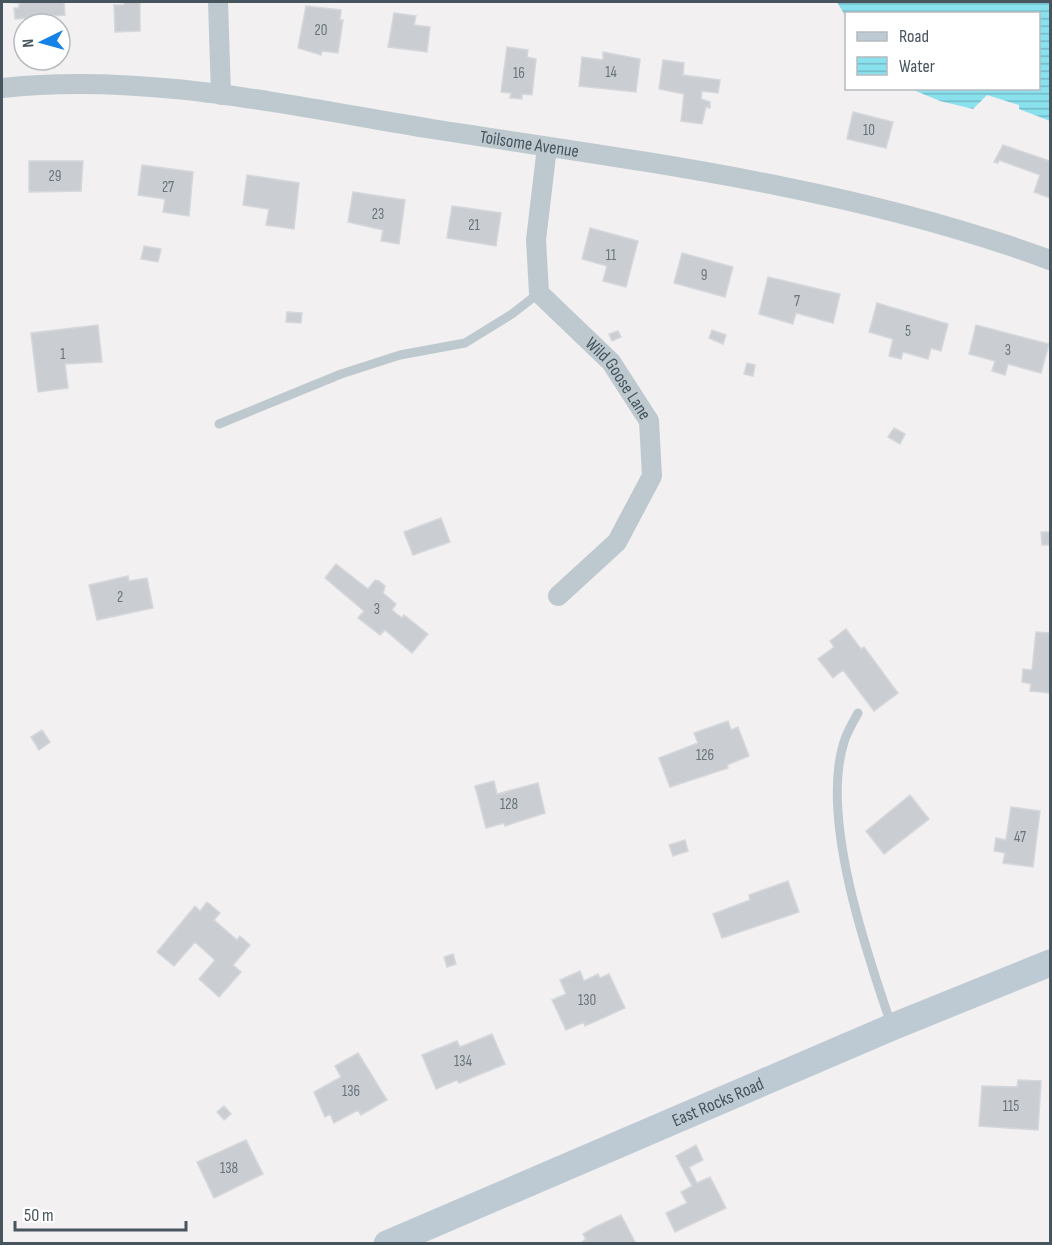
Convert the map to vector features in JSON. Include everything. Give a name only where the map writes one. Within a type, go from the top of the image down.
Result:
[{"type":"street","points":[[218,2],[221,95]]},
{"type":"street","name":"Toilsome Avenue","points":[[2,88],[43,84],[125,85],[221,95],[547,147],[822,196],[982,235],[1050,260]]},
{"type":"street","points":[[539,293],[536,240],[547,147]]},
{"type":"street","name":"Wild Goose Lane","points":[[539,293],[611,362],[649,421],[652,476],[617,542],[558,597]]},
{"type":"street","name":"East Rocks Road","points":[[387,1244],[892,1028],[1050,963]]},
{"type":"lane","points":[[219,424],[341,374],[400,355],[465,343],[513,314],[539,293]]},
{"type":"lane","points":[[858,713],[845,740],[840,758],[840,823],[853,904],[892,1028]]},
{"type":"water","points":[[837,2],[1050,2],[1050,121],[1019,109],[1019,105],[987,95],[973,109],[940,101],[913,90],[1040,90],[1040,12],[845,12],[845,15]]},
{"type":"building","points":[[2,2],[64,2],[65,12],[14,12],[14,8],[19,8],[19,3]]},
{"type":"building","points":[[124,2],[140,2],[140,31],[115,32],[114,5],[124,5]]},
{"type":"building","points":[[306,6],[341,10],[340,20],[343,20],[338,53],[322,51],[321,55],[298,48]]},
{"type":"building","points":[[394,13],[416,16],[414,25],[430,27],[427,52],[388,47]]},
{"type":"building","points":[[507,47],[528,50],[527,57],[536,59],[532,95],[522,94],[522,99],[510,98],[511,93],[501,92]]},
{"type":"building","points":[[603,52],[640,59],[636,92],[579,86],[582,57],[603,60]]},
{"type":"building","points":[[663,60],[684,63],[683,75],[720,80],[718,93],[702,91],[701,99],[710,102],[710,108],[706,107],[702,124],[681,121],[684,94],[659,89]]},
{"type":"building","points":[[853,112],[893,122],[886,148],[847,139]]},
{"type":"building","points":[[1003,145],[1050,161],[1050,198],[1034,192],[1040,175],[999,160],[998,163],[994,162]]},
{"type":"building","points":[[29,161],[83,161],[81,191],[29,192]]},
{"type":"building","points":[[142,165],[193,172],[189,216],[163,212],[165,199],[138,195]]},
{"type":"building","points":[[247,175],[299,183],[294,229],[266,225],[269,209],[243,205]]},
{"type":"building","points":[[353,192],[405,200],[399,244],[381,241],[383,230],[348,222]]},
{"type":"building","points":[[452,206],[501,213],[496,246],[447,238]]},
{"type":"building","points":[[590,228],[638,241],[626,287],[603,281],[607,266],[582,259]]},
{"type":"building","points":[[144,246],[161,249],[158,262],[141,259]]},
{"type":"building","points":[[682,253],[733,267],[725,297],[674,283]]},
{"type":"building","points":[[768,277],[840,294],[833,323],[796,313],[793,324],[759,314]]},
{"type":"building","points":[[877,303],[948,324],[941,351],[931,348],[928,359],[903,352],[901,359],[889,356],[893,339],[869,332]]},
{"type":"building","points":[[287,312],[302,313],[301,323],[286,322]]},
{"type":"building","points":[[98,325],[102,362],[65,364],[68,388],[38,392],[31,333]]},
{"type":"building","points":[[976,325],[1049,344],[1041,373],[1008,364],[1005,375],[992,371],[995,361],[969,354]]},
{"type":"building","points":[[712,330],[726,335],[723,344],[709,338]]},
{"type":"building","points":[[618,331],[621,337],[612,341],[609,334]]},
{"type":"building","points":[[747,363],[755,365],[753,376],[744,374]]},
{"type":"building","points":[[894,428],[905,434],[900,444],[888,437]]},
{"type":"building","points":[[441,518],[450,542],[413,555],[404,532]]},
{"type":"building","points":[[1041,532],[1050,532],[1050,545],[1042,545]]},
{"type":"building","points":[[336,564],[368,589],[375,580],[379,581],[385,586],[383,593],[396,604],[392,610],[402,618],[404,615],[428,634],[412,653],[385,630],[380,635],[358,618],[364,611],[325,578]]},
{"type":"building","points":[[128,576],[129,581],[147,578],[153,608],[97,620],[89,585]]},
{"type":"building","points":[[846,629],[861,649],[864,647],[898,693],[874,711],[843,670],[833,678],[818,659],[834,647],[830,641]]},
{"type":"building","points":[[1036,632],[1050,633],[1050,693],[1030,691],[1031,684],[1022,682],[1023,669],[1032,670]]},
{"type":"building","points":[[728,721],[731,730],[738,727],[749,756],[727,765],[728,768],[670,787],[659,758],[698,743],[694,733]]},
{"type":"building","points":[[42,730],[50,742],[39,750],[31,737]]},
{"type":"building","points":[[494,781],[497,794],[538,783],[545,813],[505,826],[504,823],[486,828],[475,786]]},
{"type":"building","points":[[910,795],[929,819],[884,854],[866,831]]},
{"type":"building","points":[[1011,807],[1040,811],[1033,867],[1003,863],[1005,853],[994,851],[996,838],[1006,840]]},
{"type":"building","points":[[685,840],[688,851],[673,856],[669,845]]},
{"type":"building","points":[[788,881],[799,912],[722,938],[713,914],[750,900],[749,895]]},
{"type":"building","points":[[207,902],[220,913],[214,920],[237,940],[240,936],[250,945],[233,965],[241,972],[219,997],[199,979],[215,960],[195,942],[174,966],[157,952],[195,906],[200,911]]},
{"type":"building","points":[[453,954],[456,964],[447,967],[444,957]]},
{"type":"building","points":[[580,971],[584,981],[598,974],[600,978],[609,974],[625,1008],[585,1026],[584,1022],[566,1030],[552,1000],[566,994],[560,980]]},
{"type":"building","points":[[492,1034],[505,1064],[459,1083],[457,1080],[436,1089],[422,1055],[457,1041],[460,1047]]},
{"type":"building","points":[[358,1053],[387,1100],[361,1115],[358,1110],[334,1123],[330,1114],[325,1117],[314,1092],[341,1077],[335,1066]]},
{"type":"building","points":[[1018,1080],[1041,1081],[1038,1130],[979,1126],[982,1086],[1017,1087]]},
{"type":"building","points":[[224,1106],[231,1114],[224,1120],[217,1112]]},
{"type":"building","points":[[246,1140],[263,1174],[214,1198],[197,1162]]},
{"type":"building","points":[[696,1145],[703,1160],[689,1167],[697,1183],[710,1177],[726,1208],[675,1232],[666,1213],[687,1203],[681,1192],[692,1186],[676,1156]]},
{"type":"building","points":[[621,1215],[636,1244],[579,1244],[586,1239],[583,1234]]}]
